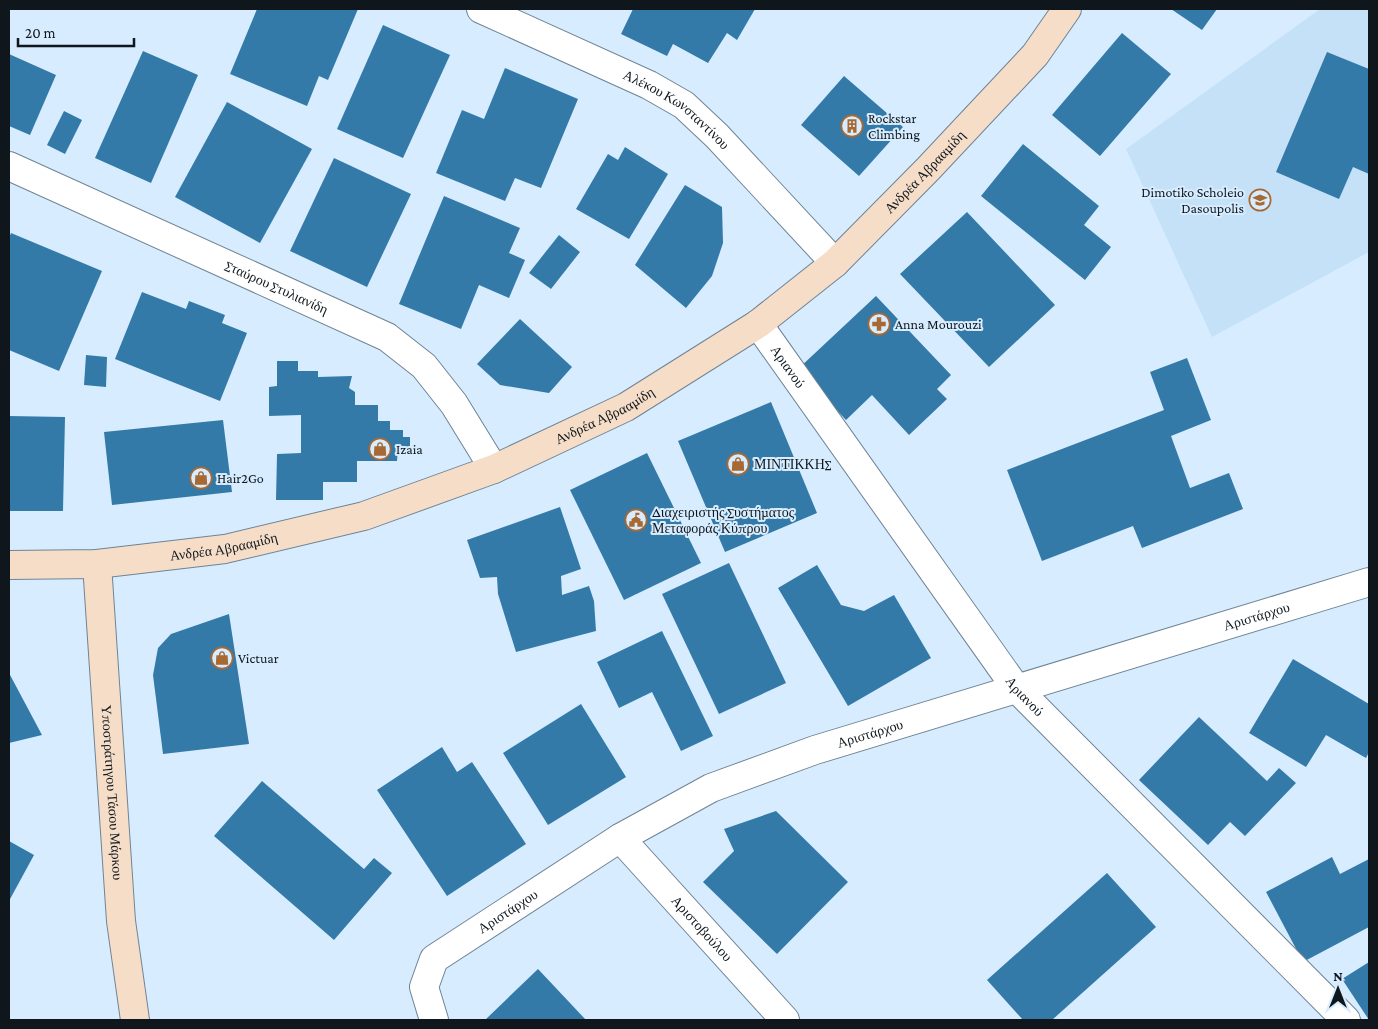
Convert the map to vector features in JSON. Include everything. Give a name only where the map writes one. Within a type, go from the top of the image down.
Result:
[{"type":"main road","name":"Ανδρέα Αβρααμίδη","points":[[9,565],[97,564],[225,549],[364,516],[494,469],[626,407],[758,324],[835,263],[928,169],[1035,55],[1067,9]]},
{"type":"main road","name":"Υποστράτηγου Τάσου Μάρκου","points":[[97,564],[121,921],[135,1020]]},
{"type":"street","name":"Αλέκου Κωνσταντίνου","points":[[481,9],[649,84],[684,105],[717,136],[835,263]]},
{"type":"street","name":"Σταύρου Στυλιανίδη","points":[[9,166],[387,337],[424,366],[454,404],[494,469]]},
{"type":"street","name":"Αριανού","points":[[758,324],[1016,688],[1346,1020]]},
{"type":"street","name":"Αριστάρχου","points":[[434,1020],[424,987],[434,958],[620,838],[711,788],[815,750],[1369,582]]},
{"type":"street","name":"Αριστοβούλου","points":[[620,838],[785,1020]]},
{"type":"shaded area","name":"Dimotiko Scholeio Dasoupolis","points":[[1320,9],[1369,9],[1369,252],[1212,337],[1126,149]]},
{"type":"building","points":[[257,9],[358,9],[328,80],[319,76],[307,106],[230,74]]},
{"type":"building","points":[[633,9],[755,9],[737,40],[727,33],[708,63],[673,44],[667,56],[621,34]]},
{"type":"building","points":[[1171,9],[1217,9],[1202,30]]},
{"type":"building","points":[[383,25],[450,55],[403,158],[337,129]]},
{"type":"building","points":[[1122,33],[1171,74],[1100,156],[1052,115]]},
{"type":"building","points":[[143,51],[198,75],[151,183],[95,158]]},
{"type":"building","points":[[1327,52],[1369,69],[1369,174],[1353,167],[1339,199],[1276,172]]},
{"type":"building","points":[[9,54],[56,75],[30,135],[9,126]]},
{"type":"building","points":[[505,68],[578,99],[541,188],[515,178],[505,201],[436,173],[462,110],[484,119]]},
{"type":"building","name":"Rockstar Climbing","points":[[844,76],[903,127],[859,176],[801,125]]},
{"type":"building","points":[[227,102],[312,149],[260,243],[175,197]]},
{"type":"building","points":[[64,111],[82,120],[65,154],[47,145]]},
{"type":"building","points":[[1023,144],[1099,206],[1084,225],[1111,247],[1085,280],[981,196]]},
{"type":"building","points":[[625,147],[668,174],[629,239],[576,209],[608,154],[618,160]]},
{"type":"building","points":[[334,158],[411,194],[367,287],[290,251]]},
{"type":"building","points":[[685,185],[722,207],[723,243],[712,276],[686,308],[635,265]]},
{"type":"building","points":[[444,196],[520,228],[509,253],[525,260],[509,298],[479,285],[461,329],[399,304]]},
{"type":"building","points":[[967,212],[1055,305],[989,367],[900,274]]},
{"type":"building","points":[[11,233],[102,271],[59,371],[9,350],[9,238]]},
{"type":"building","points":[[559,235],[580,252],[551,289],[529,273]]},
{"type":"building","points":[[142,292],[186,309],[189,301],[225,315],[222,323],[247,333],[220,401],[115,359]]},
{"type":"building","points":[[876,296],[951,375],[937,389],[947,399],[909,435],[872,395],[846,420],[798,369]]},
{"type":"building","points":[[520,319],[572,367],[549,393],[500,385],[477,364]]},
{"type":"building","points":[[86,355],[107,357],[106,387],[84,385]]},
{"type":"building","points":[[1187,358],[1211,420],[1171,436],[1190,488],[1229,473],[1243,509],[1142,548],[1133,526],[1042,561],[1007,470],[1164,410],[1150,372]]},
{"type":"building","points":[[277,361],[298,361],[298,371],[318,371],[318,377],[352,376],[349,388],[355,392],[355,405],[378,405],[378,421],[390,421],[390,430],[403,430],[403,437],[410,437],[410,447],[398,447],[397,461],[357,461],[357,482],[323,482],[323,500],[276,500],[277,454],[301,453],[301,415],[269,416],[269,387],[277,386]]},
{"type":"building","points":[[771,402],[817,513],[725,552],[678,441]]},
{"type":"building","points":[[9,416],[65,417],[63,511],[9,511]]},
{"type":"building","points":[[223,420],[232,492],[112,505],[104,432]]},
{"type":"building","points":[[647,453],[701,563],[624,600],[570,490]]},
{"type":"building","points":[[560,507],[581,569],[561,576],[562,595],[589,586],[594,601],[596,631],[516,652],[498,594],[497,577],[480,578],[467,540]]},
{"type":"building","points":[[729,563],[786,683],[719,714],[662,594]]},
{"type":"building","points":[[817,565],[841,605],[864,611],[894,595],[931,658],[848,706],[778,588]]},
{"type":"building","points":[[229,614],[249,744],[163,754],[153,675],[158,648],[171,634]]},
{"type":"building","points":[[662,631],[713,736],[681,751],[652,692],[619,708],[597,662]]},
{"type":"building","points":[[1293,659],[1369,704],[1369,752],[1366,758],[1326,735],[1306,767],[1249,733]]},
{"type":"building","points":[[9,673],[42,735],[9,743]]},
{"type":"building","points":[[581,704],[626,777],[548,825],[503,753]]},
{"type":"building","points":[[1199,717],[1267,781],[1279,768],[1296,783],[1245,836],[1230,822],[1208,845],[1139,780]]},
{"type":"building","points":[[442,747],[457,772],[472,762],[526,844],[447,896],[377,790]]},
{"type":"building","points":[[262,781],[364,869],[374,858],[392,873],[334,940],[214,836]]},
{"type":"building","points":[[776,811],[848,882],[777,954],[703,882],[734,851],[724,829]]},
{"type":"building","points":[[9,841],[34,855],[9,901]]},
{"type":"building","points":[[1332,857],[1340,874],[1369,859],[1369,927],[1303,962],[1266,892]]},
{"type":"building","points":[[1107,873],[1156,927],[1052,1020],[1023,1020],[987,980]]},
{"type":"building","points":[[1369,962],[1369,1020],[1342,979]]},
{"type":"building","points":[[538,969],[586,1020],[485,1020]]},
{"type":"place","name":"Rockstar Climbing","points":[[852,126]]},
{"type":"place","name":"Dimotiko Scholeio Dasoupolis","points":[[1260,200]]},
{"type":"place","name":"Anna Mourouzi","points":[[879,324]]},
{"type":"place","name":"Izaia","points":[[380,449]]},
{"type":"place","name":"ΜΙΝΤΙΚΚΗΣ","points":[[738,464]]},
{"type":"place","name":"Hair2Go","points":[[201,478]]},
{"type":"place","name":"Διαχειριστής Συστήματος Μεταφοράς Κύπρου","points":[[636,520]]},
{"type":"place","name":"Victuar","points":[[222,658]]}]
